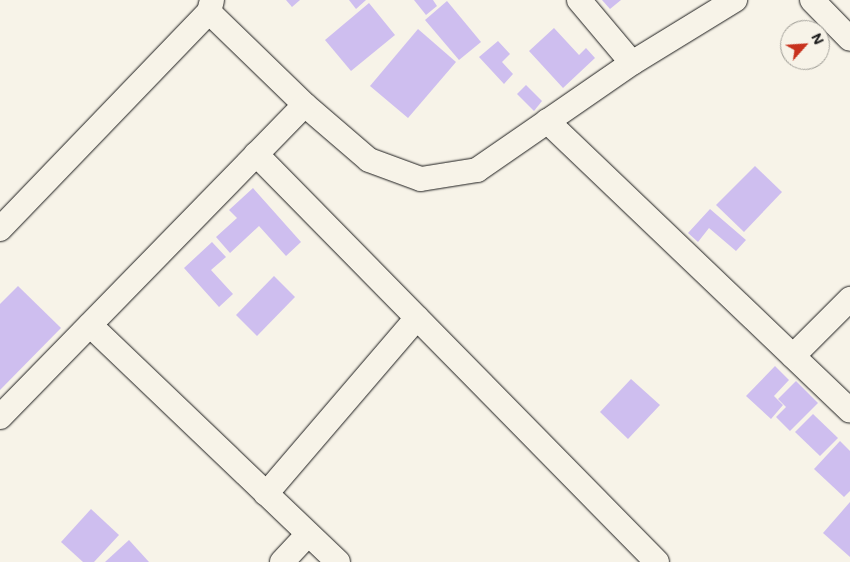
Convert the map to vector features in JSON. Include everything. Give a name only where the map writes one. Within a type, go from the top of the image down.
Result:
[{"type":"street","points":[[578,0],[632,63]]},
{"type":"street","points":[[0,229],[210,6],[304,105],[369,160],[421,179],[477,170],[632,63],[735,0]]},
{"type":"street","points":[[812,0],[850,39]]},
{"type":"street","points":[[0,418],[304,105]]},
{"type":"street","points":[[547,121],[850,411]]},
{"type":"street","points":[[256,154],[657,562]]},
{"type":"street","points":[[793,356],[850,299]]},
{"type":"street","points":[[266,494],[417,318]]},
{"type":"street","points":[[90,325],[338,562]]},
{"type":"street","points":[[282,562],[308,534]]},
{"type":"building","points":[[286,0],[300,0],[292,7]]},
{"type":"building","points":[[349,0],[366,0],[356,9]]},
{"type":"building","points":[[414,0],[433,0],[437,6],[426,15]]},
{"type":"building","points":[[602,0],[621,0],[610,9]]},
{"type":"building","points":[[447,1],[481,42],[459,60],[425,20]]},
{"type":"building","points":[[369,3],[395,35],[351,71],[325,40]]},
{"type":"building","points":[[554,28],[579,55],[586,48],[595,58],[563,88],[529,51]]},
{"type":"building","points":[[418,29],[456,62],[408,118],[370,86]]},
{"type":"building","points":[[498,41],[510,54],[502,62],[513,74],[504,84],[479,57]]},
{"type":"building","points":[[526,85],[542,101],[534,111],[517,94]]},
{"type":"building","points":[[755,166],[782,192],[744,232],[716,205]]},
{"type":"building","points":[[253,188],[301,242],[286,256],[259,226],[230,253],[216,237],[237,218],[229,210]]},
{"type":"building","points":[[710,209],[746,240],[736,251],[709,228],[698,242],[688,233]]},
{"type":"building","points":[[212,242],[226,257],[211,270],[233,294],[219,307],[184,268]]},
{"type":"building","points":[[274,276],[295,297],[257,336],[236,315]]},
{"type":"building","points":[[18,286],[61,328],[0,390],[0,304]]},
{"type":"building","points":[[775,366],[789,380],[774,396],[783,405],[771,419],[746,396]]},
{"type":"building","points":[[631,379],[660,405],[628,439],[600,412]]},
{"type":"building","points":[[796,381],[818,403],[790,431],[776,417],[786,407],[778,399]]},
{"type":"building","points":[[813,414],[838,438],[820,456],[795,432]]},
{"type":"building","points":[[840,441],[850,451],[850,491],[844,497],[814,469]]},
{"type":"building","points":[[850,502],[850,557],[823,533]]},
{"type":"building","points":[[91,509],[119,535],[94,562],[83,562],[61,542]]},
{"type":"building","points":[[129,540],[149,562],[105,562]]}]
